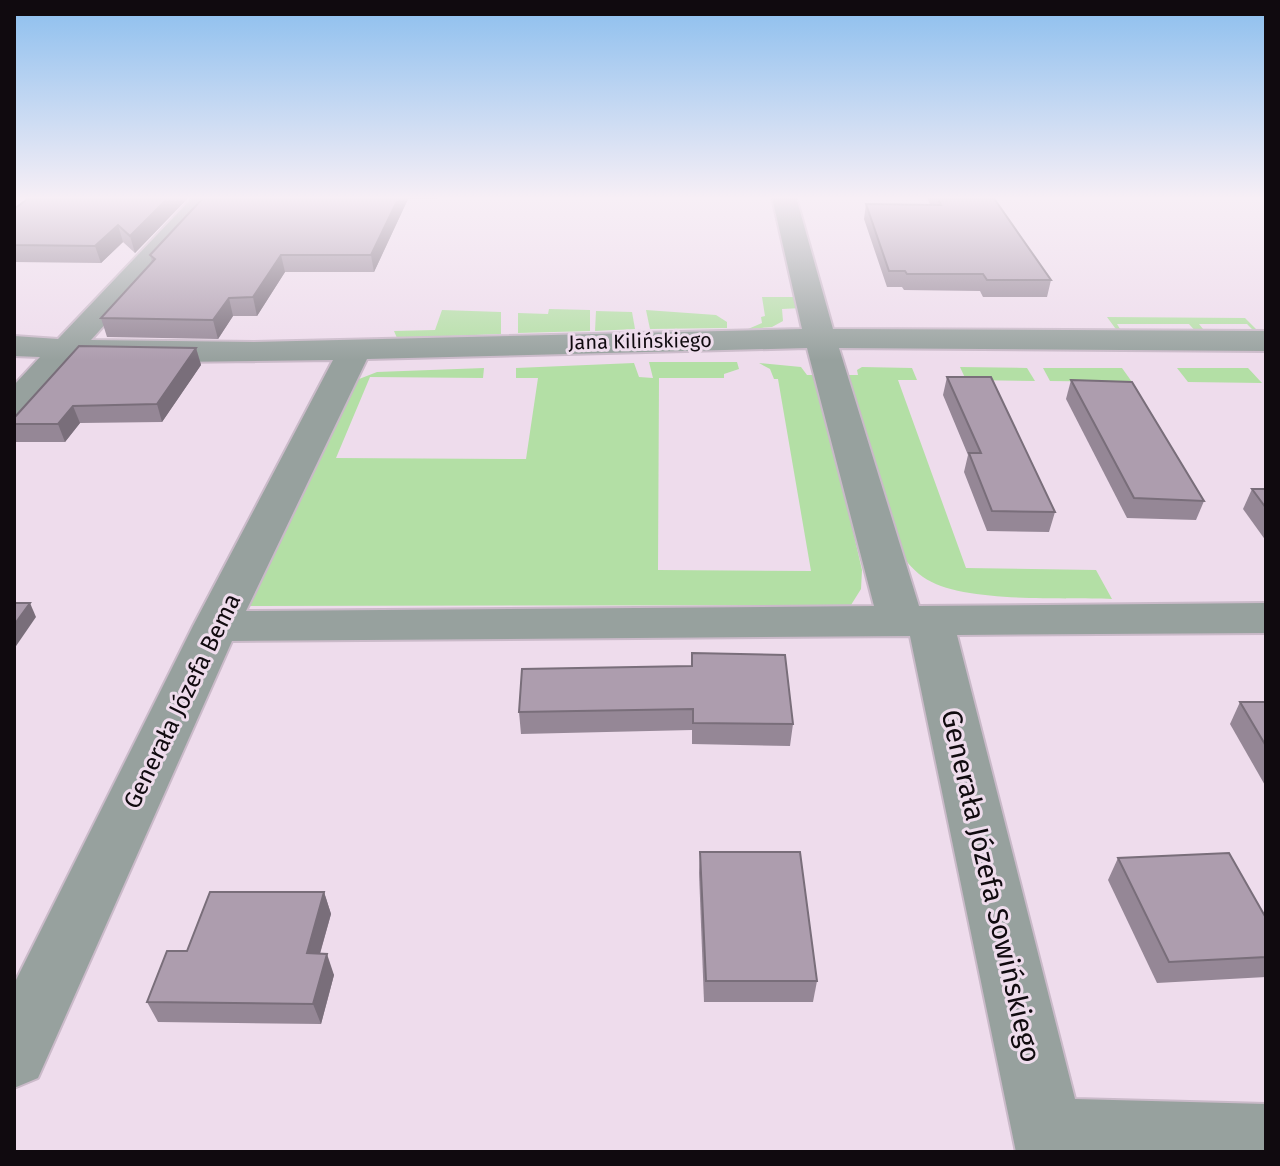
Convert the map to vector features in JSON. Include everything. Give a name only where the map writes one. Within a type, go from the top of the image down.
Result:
[{"type":"street","points":[[14,405],[157,251]]},
{"type":"street","name":"Generała Józefa Sowińskiego","points":[[799,251],[823,340],[916,620],[1049,1143]]},
{"type":"street","name":"Jana Kilińskiego","points":[[14,346],[355,350],[656,340],[1266,341]]},
{"type":"street","name":"Generała Józefa Bema","points":[[14,1055],[216,626],[355,350]]},
{"type":"street","points":[[216,626],[1266,618]]},
{"type":"street","points":[[1049,1143],[1266,1140]]},
{"type":"green space","points":[[762,297],[802,297],[802,308],[782,309],[783,321],[772,327],[748,329],[762,323],[761,317],[765,316]]},
{"type":"green space","points":[[549,309],[590,310],[590,331],[518,333],[518,313],[548,314]]},
{"type":"green space","points":[[442,310],[501,312],[501,334],[397,338],[394,331],[435,330]]},
{"type":"green space","points":[[646,310],[716,315],[727,322],[727,328],[650,329]]},
{"type":"green space","points":[[596,311],[632,312],[635,329],[595,331]]},
{"type":"green space","points":[[1107,317],[1245,318],[1258,331],[1257,334],[1247,324],[1199,324],[1207,334],[1198,334],[1189,324],[1117,324],[1123,334]]},
{"type":"green space","points":[[649,362],[737,362],[739,369],[724,374],[724,378],[659,378],[658,570],[811,571],[778,379],[774,379],[770,369],[759,363],[801,367],[807,375],[817,375],[862,570],[861,589],[851,605],[247,606],[354,381],[377,372],[484,368],[483,378],[370,377],[336,458],[526,459],[538,378],[516,378],[516,368],[634,363],[639,377],[653,378]]},
{"type":"green space","points":[[862,367],[912,368],[917,380],[898,380],[966,568],[1096,570],[1112,599],[962,592],[940,586],[915,571],[898,549],[848,375],[858,375],[857,370]]},
{"type":"green space","points":[[960,367],[1027,368],[1035,381],[966,380]]},
{"type":"green space","points":[[1043,368],[1122,368],[1132,382],[1050,381]]},
{"type":"green space","points":[[1177,368],[1248,368],[1262,383],[1188,382]]},
{"type":"building","points":[[153,251],[373,251],[371,255],[281,255],[253,297],[229,298],[213,320],[101,318],[155,259],[150,255]]},
{"type":"building","points":[[882,251],[1031,251],[1051,280],[987,280],[983,274],[907,274],[905,271],[889,271]]},
{"type":"building","points":[[79,346],[196,348],[157,404],[73,406],[58,424],[14,424],[14,418]]},
{"type":"building","points":[[947,377],[991,377],[1055,512],[992,511],[969,453],[981,453]]},
{"type":"building","points":[[1071,380],[1132,382],[1204,501],[1134,498]]},
{"type":"building","points":[[1252,489],[1266,489],[1266,508]]},
{"type":"building","points":[[14,603],[30,603],[14,625]]},
{"type":"building","points":[[692,653],[785,655],[793,724],[693,723],[693,709],[519,712],[522,669],[692,666]]},
{"type":"building","points":[[1240,702],[1266,702],[1266,746]]},
{"type":"building","points":[[700,852],[800,852],[817,981],[706,981]]},
{"type":"building","points":[[1229,853],[1266,918],[1266,957],[1169,962],[1118,858]]},
{"type":"building","points":[[210,892],[324,892],[307,953],[327,954],[313,1004],[147,1002],[167,951],[187,951]]}]
